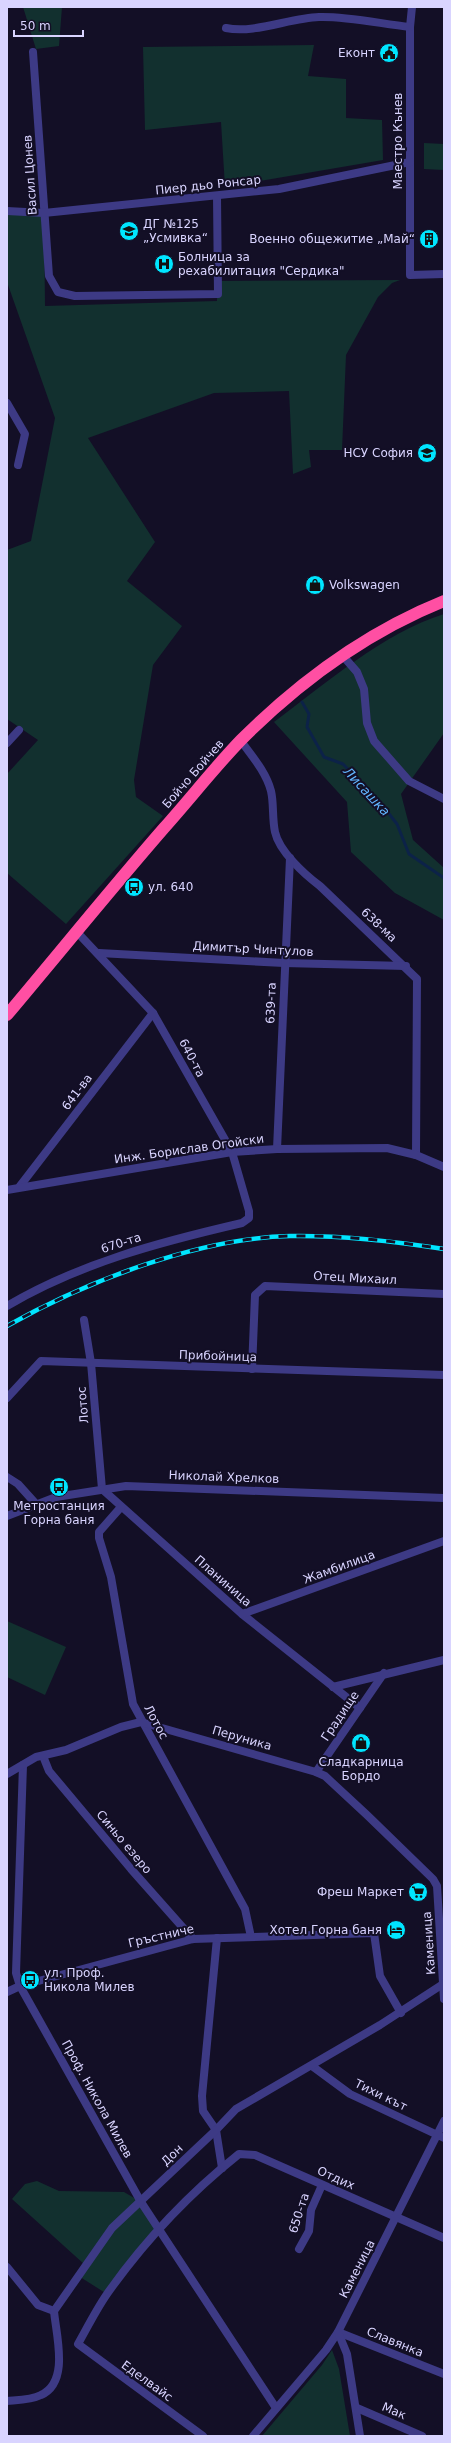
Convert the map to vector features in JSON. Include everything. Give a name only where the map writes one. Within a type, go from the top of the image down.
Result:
[{"type":"highway","name":"Бойчо Бойчев","points":[[7,1015],[76,931],[240,741],[323,668],[387,628],[444,601]]},
{"type":"street","name":"Маестро Кънев","points":[[412,7],[410,27],[410,275],[444,274]]},
{"type":"street","points":[[226,28],[236,30],[320,16],[410,27]]},
{"type":"street","name":"Васил Цонев","points":[[33,52],[49,276],[58,292],[75,296],[218,294],[216,196]]},
{"type":"street","name":"Пиер дьо Ронсар","points":[[7,212],[44,213],[279,189],[410,162]]},
{"type":"street","points":[[7,403],[25,434],[18,465]]},
{"type":"street","points":[[343,656],[357,672],[364,689],[367,723],[374,741],[409,781],[444,799]]},
{"type":"street","points":[[7,743],[19,730]]},
{"type":"street","name":"638-ма","points":[[240,741],[256,761],[264,775],[271,792],[275,834],[290,858],[305,874],[406,966],[418,979],[416,1155]]},
{"type":"street","name":"639-та","points":[[277,1149],[284,964],[290,858]]},
{"type":"street","name":"640-та","points":[[76,931],[99,953],[153,1013],[232,1152],[245,1196],[249,1218]]},
{"type":"street","name":"Димитър Чинтулов","points":[[99,953],[284,964],[406,966]]},
{"type":"street","name":"641-ва","points":[[20,1186],[153,1013]]},
{"type":"street","name":"Инж. Борислав Огойски","points":[[7,1190],[20,1186],[232,1152],[277,1149],[370,1146],[387,1148],[416,1155],[444,1167]]},
{"type":"street","name":"670-та","points":[[7,1306],[41,1286],[121,1254],[242,1223],[249,1218]]},
{"type":"street","name":"Отец Михаил","points":[[252,1369],[255,1295],[264,1286],[444,1294]]},
{"type":"street","name":"Лотос","points":[[84,1320],[91,1363],[102,1489]]},
{"type":"street","name":"Прибойница","points":[[7,1398],[41,1361],[444,1375]]},
{"type":"street","points":[[7,1476],[18,1484],[36,1504]]},
{"type":"street","name":"Николай Хрелков","points":[[7,1516],[56,1497],[102,1489],[142,1486],[444,1498]]},
{"type":"street","name":"Планиница","points":[[102,1489],[242,1614],[360,1708]]},
{"type":"street","name":"Лотос","points":[[121,1507],[99,1532],[99,1538],[111,1577],[132,1700],[142,1722],[245,1909],[250,1937]]},
{"type":"street","name":"Жамбилица","points":[[242,1614],[444,1541]]},
{"type":"street","points":[[333,1686],[444,1660]]},
{"type":"street","name":"Градище","points":[[316,1772],[384,1673]]},
{"type":"street","name":"Перуника","points":[[7,1774],[23,1766],[31,1759],[66,1750],[120,1727],[142,1722],[316,1772],[325,1776],[440,1886]]},
{"type":"street","name":"Синьо езеро","points":[[43,1756],[49,1771],[131,1869],[193,1939]]},
{"type":"street","name":"Проф. Никола Милев","points":[[23,1766],[16,1973],[20,1986],[141,2202],[276,2408]]},
{"type":"street","name":"Каменица","points":[[440,1886],[444,1999]]},
{"type":"street","name":"Гръстниче","points":[[7,1992],[20,1986],[193,1939],[374,1933],[380,1976],[401,2012]]},
{"type":"street","points":[[159,2230],[222,2168],[216,2130],[203,2111],[202,2096],[217,1938]]},
{"type":"street","name":"Дон","points":[[54,2311],[84,2264],[112,2228],[141,2202],[236,2109],[312,2066],[401,2012],[443,1984]]},
{"type":"street","name":"Тихи кът","points":[[312,2066],[350,2094],[440,2137]]},
{"type":"street","name":"Каменица","points":[[253,2436],[326,2350],[338,2332],[440,2137],[444,2121]]},
{"type":"street","name":"Отдих","points":[[222,2168],[239,2154],[255,2155],[444,2238]]},
{"type":"street","name":"650-та","points":[[299,2249],[309,2231],[311,2210],[322,2185]]},
{"type":"street","name":"Еделвайс","points":[[159,2230],[107,2294],[78,2344],[203,2436]]},
{"type":"street","points":[[7,2267],[38,2305],[54,2311],[59,2361],[55,2380],[42,2395],[28,2399],[7,2401]]},
{"type":"street","points":[[338,2332],[346,2354],[357,2408],[360,2436]]},
{"type":"street","name":"Славянка","points":[[338,2332],[444,2374]]},
{"type":"street","name":"Мак","points":[[357,2408],[422,2436]]},
{"type":"green space","points":[[23,7],[62,7],[59,46],[36,49]]},
{"type":"green space","points":[[314,45],[308,76],[346,79],[346,118],[382,120],[383,160],[225,187],[221,122],[145,130],[143,47]]},
{"type":"green space","points":[[424,143],[444,144],[444,170],[424,169]]},
{"type":"green space","points":[[7,211],[44,213],[45,306],[217,301],[217,281],[400,280],[392,283],[378,297],[346,355],[342,450],[309,450],[311,467],[293,474],[289,391],[214,393],[88,438],[155,542],[127,581],[182,626],[153,665],[134,780],[136,797],[163,816],[66,924],[7,873],[7,774],[38,740],[7,719],[7,550],[31,541],[55,418],[7,282]]},
{"type":"green space","points":[[444,614],[444,733],[401,794],[413,840],[444,868],[444,920],[395,893],[351,852],[347,802],[274,722],[334,676],[377,647],[421,623]]},
{"type":"green space","points":[[7,1621],[66,1647],[45,1695],[7,1677]]},
{"type":"green space","points":[[37,2181],[59,2191],[124,2192],[141,2202],[159,2230],[107,2294],[77,2275],[84,2264],[12,2199],[25,2184]]},
{"type":"green space","points":[[332,2350],[339,2369],[350,2436],[262,2436],[322,2365]]},
{"type":"waterway","name":"Лисашка","points":[[302,702],[309,714],[307,727],[324,757],[343,764],[379,801],[397,824],[409,854],[444,878]]},
{"type":"railway","points":[[7,1326],[38,1309],[107,1278],[181,1253],[218,1245],[255,1239],[290,1236],[329,1236],[406,1243],[444,1249]]},
{"type":"place","name":"Еконт","points":[[389,53]]},
{"type":"place","name":"ДГ №125 „Усмивка“","points":[[129,231]]},
{"type":"place","name":"Военно общежитие „Май“","points":[[429,239]]},
{"type":"place","name":"Болница за рехабилитация \"Сердика\"","points":[[164,264]]},
{"type":"place","name":"НСУ София","points":[[427,453]]},
{"type":"place","name":"Volkswagen","points":[[315,585]]},
{"type":"place","name":"ул. 640","points":[[134,887]]},
{"type":"place","name":"Метростанция Горна баня","points":[[59,1487]]},
{"type":"place","name":"Сладкарница Бордо","points":[[361,1743]]},
{"type":"place","name":"Фреш Маркет","points":[[418,1892]]},
{"type":"place","name":"Хотел Горна баня","points":[[396,1930]]},
{"type":"place","name":"ул. Проф. Никола Милев","points":[[30,1980]]}]
